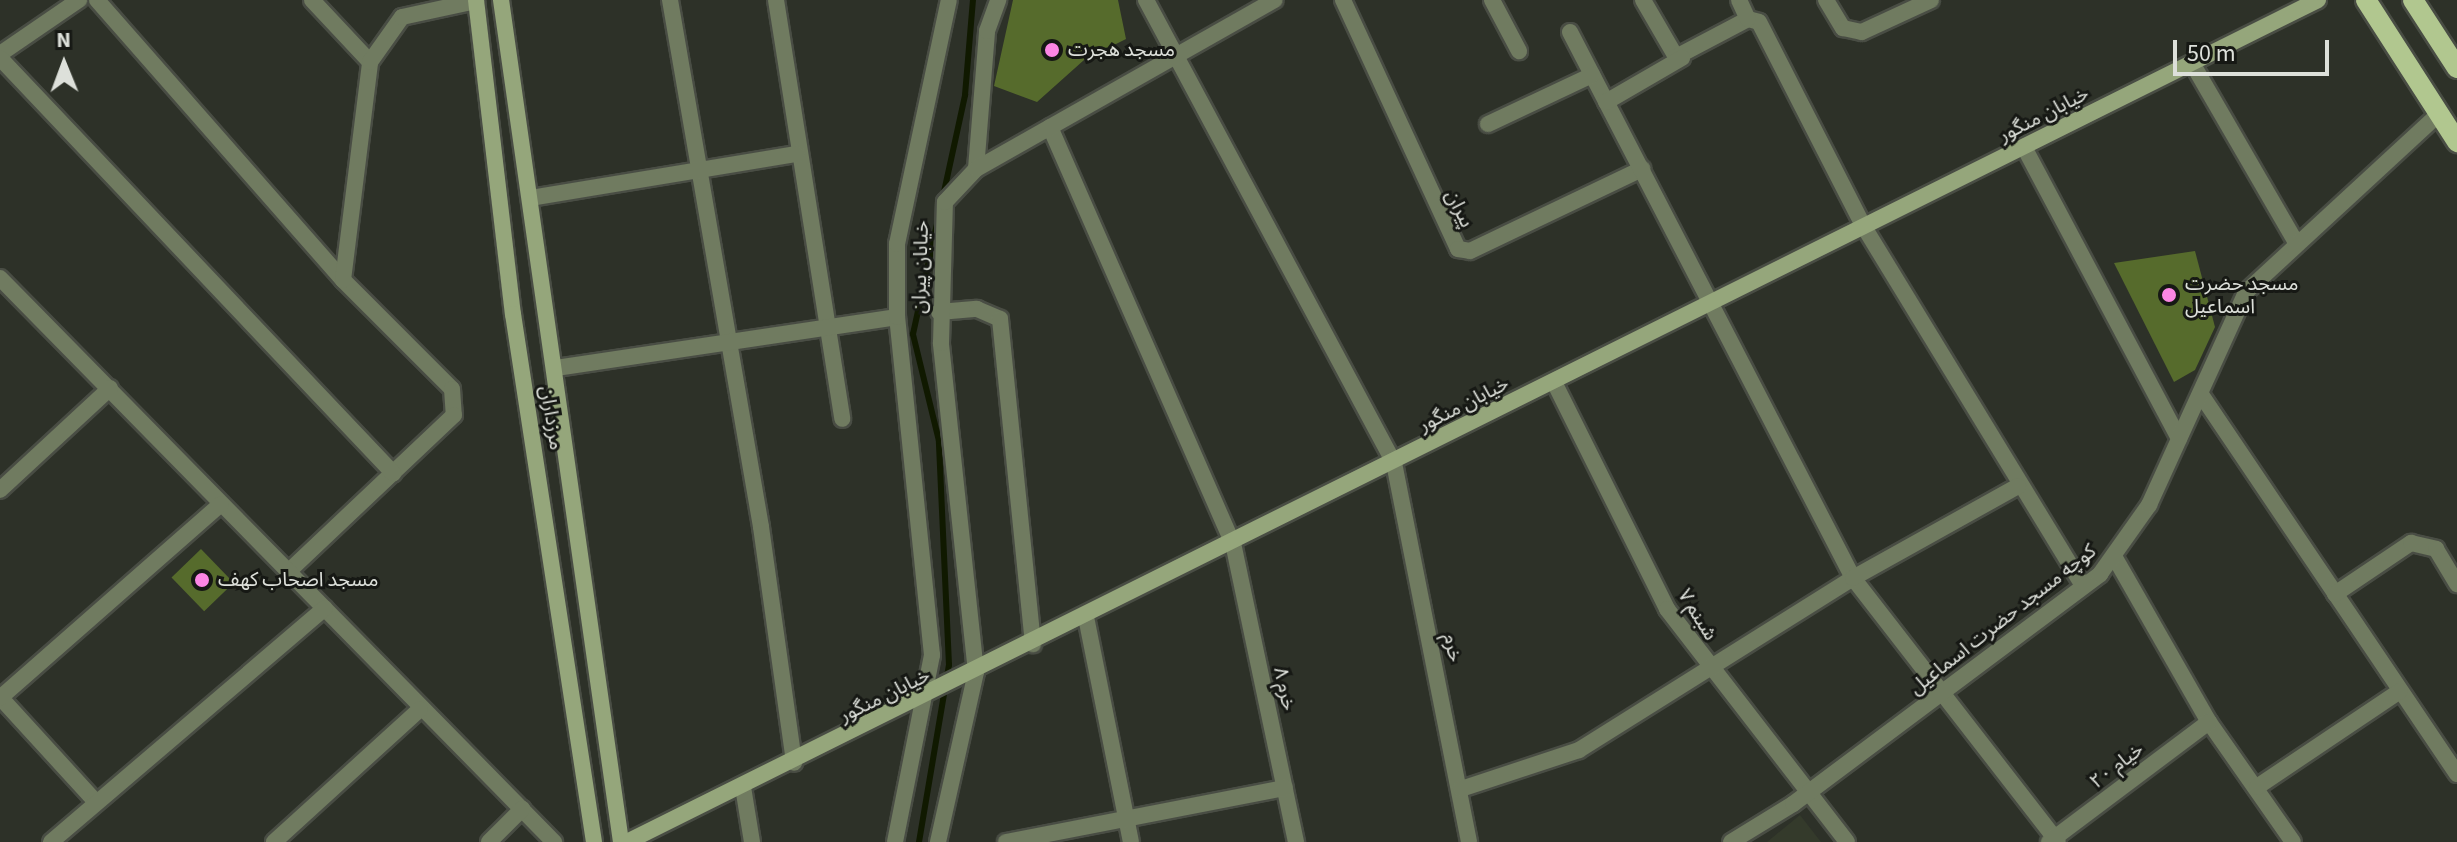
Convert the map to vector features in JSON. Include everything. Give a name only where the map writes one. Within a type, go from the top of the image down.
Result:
[{"type":"main road","points":[[2366,0],[2457,142]]},
{"type":"main road","points":[[2413,0],[2457,68]]},
{"type":"street","points":[[79,0],[0,56],[393,473]]},
{"type":"street","points":[[97,0],[343,280],[452,389],[454,415],[289,571]]},
{"type":"street","points":[[312,0],[370,62]]},
{"type":"street","name":"مرزداران","points":[[501,0],[624,842]]},
{"type":"street","points":[[670,0],[732,345],[794,763]]},
{"type":"street","points":[[776,0],[796,154],[832,329],[842,419]]},
{"type":"street","points":[[895,842],[923,699],[932,610],[897,317],[901,217],[949,0]]},
{"type":"street","points":[[976,169],[987,31],[998,0]]},
{"type":"street","name":"خرم","points":[[1146,0],[1394,463],[1461,789],[1469,842]]},
{"type":"street","name":"خیابان پیران","points":[[938,842],[976,672],[939,312],[945,202],[976,169],[1275,0]]},
{"type":"street","name":"پیران","points":[[1343,0],[1458,249],[1470,251],[1642,169]]},
{"type":"street","points":[[1492,0],[1519,51]]},
{"type":"street","points":[[1643,0],[1682,58]]},
{"type":"street","points":[[1739,0],[1748,19]]},
{"type":"street","points":[[1826,0],[1852,32],[1931,0]]},
{"type":"street","name":"خیابان منگور","points":[[624,842],[923,699],[2318,0]]},
{"type":"street","points":[[343,280],[370,62],[402,17],[476,1]]},
{"type":"street","name":"مرزداران","points":[[476,1],[513,314],[594,842]]},
{"type":"street","points":[[1606,102],[1748,19],[1759,22],[1864,227],[2018,486],[2082,584]]},
{"type":"street","points":[[1570,32],[1642,169],[1706,306],[1853,578],[2054,840]]},
{"type":"street","points":[[2192,63],[2297,244]]},
{"type":"street","points":[[1488,124],[1592,75]]},
{"type":"street","name":"کوچه مسجد حضرت اسماعیل","points":[[1731,842],[1808,792],[1941,695],[2115,558],[2202,396],[2246,292],[2439,114]]},
{"type":"street","name":"خرم ۸","points":[[1050,127],[1233,543],[1296,842]]},
{"type":"street","points":[[2024,147],[2179,438]]},
{"type":"street","points":[[530,198],[796,154]]},
{"type":"street","points":[[0,278],[554,842]]},
{"type":"street","points":[[939,312],[977,309],[1000,319],[1033,644]]},
{"type":"street","points":[[556,368],[732,345],[897,317]]},
{"type":"street","name":"شبنم ۷","points":[[1554,382],[1667,609],[1706,667],[1847,842]]},
{"type":"street","points":[[0,490],[110,388]]},
{"type":"street","points":[[2202,396],[2457,774]]},
{"type":"street","points":[[1461,789],[1579,750],[1706,667],[1853,578],[2018,486]]},
{"type":"street","points":[[93,799],[0,697],[221,504]]},
{"type":"street","points":[[2335,594],[2411,543],[2436,549],[2457,584]]},
{"type":"street","points":[[2115,558],[2209,722],[2293,842]]},
{"type":"street","points":[[51,842],[93,799],[325,608]]},
{"type":"street","points":[[1086,617],[1131,842]]},
{"type":"street","points":[[2257,787],[2400,691]]},
{"type":"street","points":[[274,842],[420,709]]},
{"type":"street","name":"خیام ۲۰","points":[[2054,840],[2209,722]]},
{"type":"street","points":[[743,787],[752,842]]},
{"type":"street","points":[[1006,842],[1285,788]]},
{"type":"street","points":[[489,842],[522,809]]},
{"type":"shaded area","points":[[1800,815],[1821,842],[1767,842]]},
{"type":"building","name":"مسجد هجرت","points":[[1013,0],[1118,0],[1126,39],[1084,60],[1037,102],[994,86]]},
{"type":"building","name":"مسجد حضرت اسماعیل","points":[[2195,251],[2215,327],[2195,370],[2174,382],[2114,263]]},
{"type":"building","name":"مسجد اصحاب کهف","points":[[201,549],[234,583],[204,611],[172,577]]},
{"type":"waterway","points":[[919,842],[949,665],[939,441],[913,334],[965,95],[973,0]]},
{"type":"place","name":"مسجد هجرت","points":[[1052,50]]},
{"type":"place","name":"مسجد حضرت اسماعیل","points":[[2169,295]]},
{"type":"place","name":"مسجد اصحاب کهف","points":[[202,580]]}]
